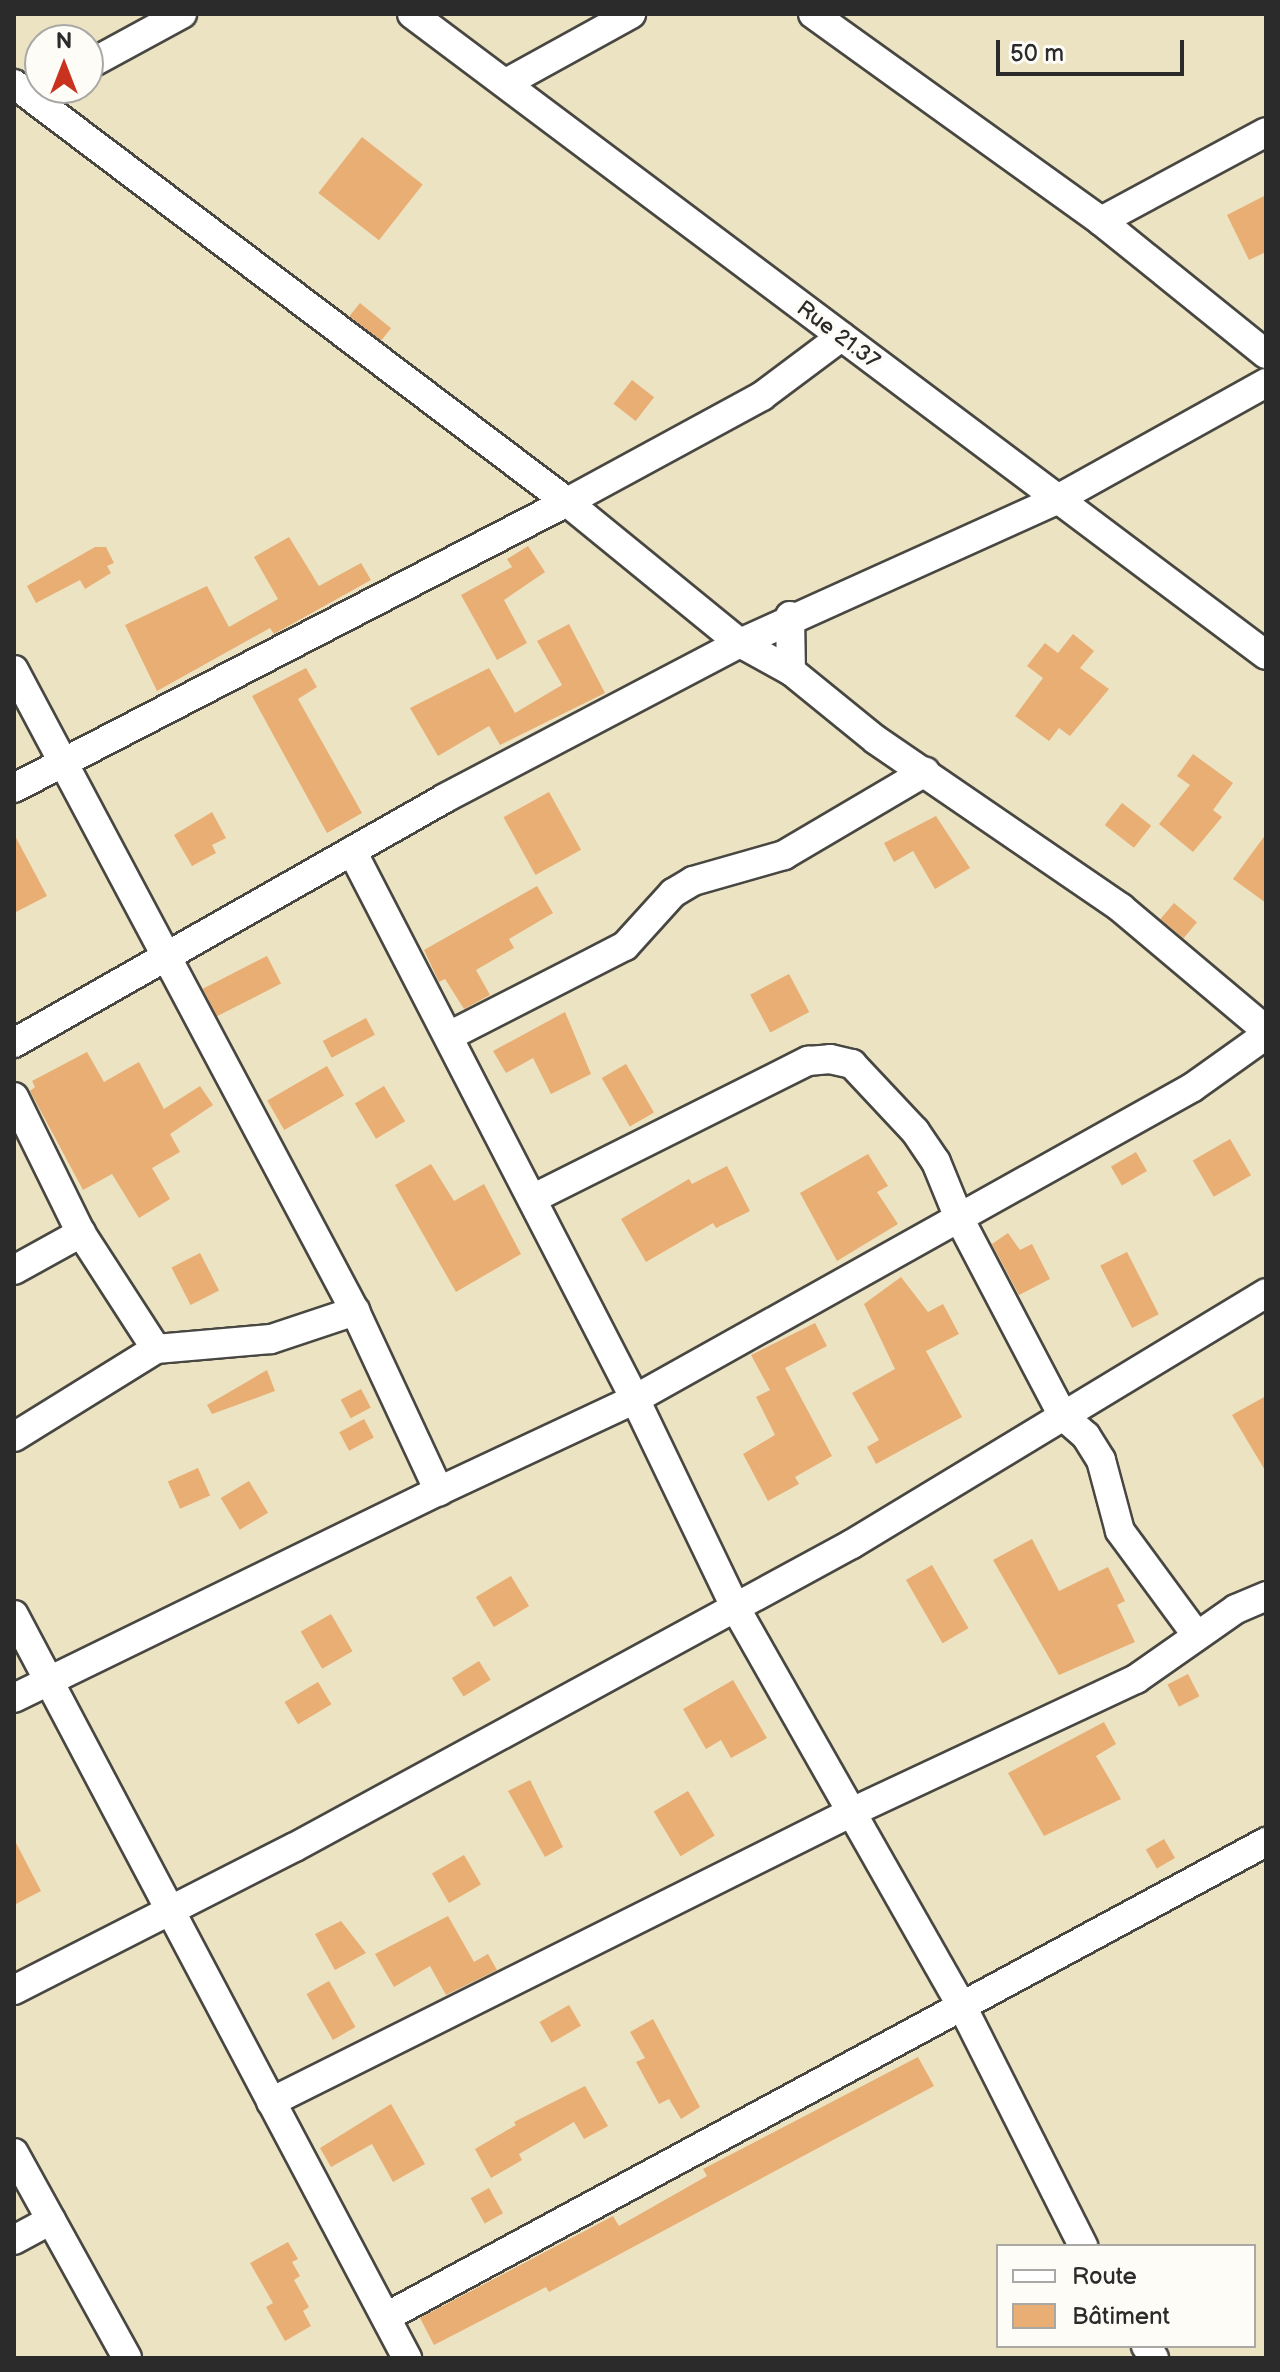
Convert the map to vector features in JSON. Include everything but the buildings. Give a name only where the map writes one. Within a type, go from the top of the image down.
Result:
[{"type":"street","points":[[104,56],[182,14]]},
{"type":"street","name":"Rue 21.37","points":[[412,14],[1054,501],[1266,655]]},
{"type":"street","points":[[506,83],[631,14]]},
{"type":"street","points":[[813,14],[1101,221],[1266,354]]},
{"type":"street","points":[[14,1698],[635,1399],[1193,1087],[1266,1032],[1121,908],[876,740],[791,671],[740,643],[567,502],[41,104]]},
{"type":"street","points":[[1101,221],[1266,132]]},
{"type":"street","points":[[14,788],[567,502],[762,396],[841,337]]},
{"type":"street","points":[[14,1043],[352,851],[790,616],[1054,501],[1266,383]]},
{"type":"street","points":[[790,616],[791,671]]},
{"type":"street","points":[[14,670],[355,1311],[439,1491]]},
{"type":"street","points":[[449,1036],[625,946],[673,893],[693,881],[784,855],[925,772]]},
{"type":"street","points":[[352,851],[635,1399],[735,1607],[962,2006],[1082,2244]]},
{"type":"street","points":[[532,1199],[808,1061],[830,1059],[852,1064],[915,1131],[936,1162],[959,1218],[1063,1416],[1086,1436],[1101,1460],[1120,1531],[1197,1636]]},
{"type":"street","points":[[14,1097],[81,1233],[156,1349]]},
{"type":"street","points":[[14,1270],[81,1233]]},
{"type":"street","points":[[14,1990],[169,1911],[852,1544],[1266,1293]]},
{"type":"street","points":[[14,1437],[156,1349],[271,1339],[355,1311]]},
{"type":"street","points":[[271,2102],[852,1812],[1136,1679],[1197,1636],[1266,1596]]},
{"type":"street","points":[[14,1615],[407,2358]]},
{"type":"street","points":[[386,2317],[1266,1842]]},
{"type":"street","points":[[14,2153],[127,2358]]},
{"type":"street","points":[[14,2240],[51,2220]]}]
